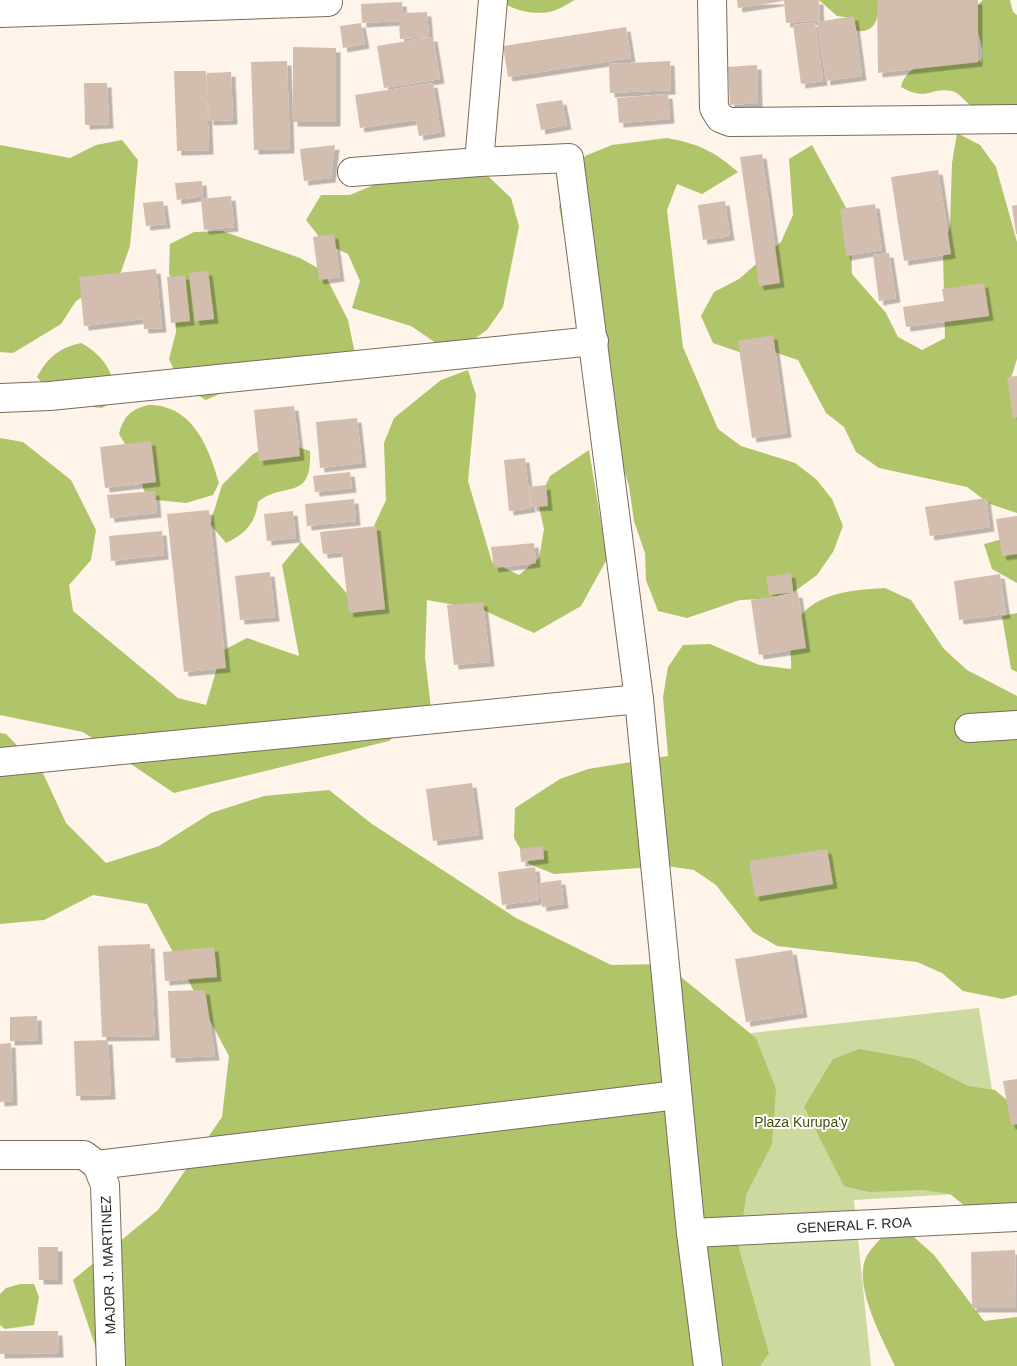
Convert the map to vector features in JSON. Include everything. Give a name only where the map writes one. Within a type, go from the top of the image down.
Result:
[{"type":"street","points":[[479,162],[493,0]]},
{"type":"street","points":[[712,0],[714,108],[720,118],[730,122],[1017,118]]},
{"type":"street","points":[[0,13],[328,2]]},
{"type":"street","points":[[352,172],[479,162],[569,158],[639,699],[691,1233],[708,1366]]},
{"type":"street","points":[[0,398],[50,396],[594,341]]},
{"type":"street","points":[[0,762],[639,699]]},
{"type":"street","points":[[969,728],[1017,724]]},
{"type":"street","points":[[0,1156],[84,1155],[97,1165],[677,1095]]},
{"type":"street","name":"MAJOR J. MARTINEZ","points":[[97,1165],[105,1185],[111,1366]]},
{"type":"street","name":"GENERAL F. ROA","points":[[691,1233],[1017,1217]]},
{"type":"green space","points":[[499,0],[575,0],[559,9],[536,13],[516,9]]},
{"type":"green space","points":[[819,0],[878,0],[877,17],[873,26],[869,29],[857,31],[852,18],[837,16]]},
{"type":"green space","points":[[983,0],[1010,0],[1013,12],[1017,15],[1017,106],[974,108],[952,91],[944,90],[923,94],[901,87],[904,79],[917,66],[961,49],[981,62],[982,46],[975,21],[975,13],[977,6]]},
{"type":"green space","points":[[957,133],[980,145],[996,167],[1017,242],[1017,359],[1010,381],[1017,409],[1017,513],[990,504],[967,487],[879,468],[856,452],[844,427],[826,413],[798,360],[768,350],[742,353],[713,343],[701,316],[714,292],[739,279],[781,242],[793,215],[789,159],[812,145],[850,215],[852,274],[886,313],[898,337],[922,350],[945,338],[943,253],[950,225],[952,163]]},
{"type":"green space","points":[[667,138],[706,149],[738,172],[702,194],[677,184],[667,210],[683,347],[718,429],[741,446],[795,463],[816,479],[832,499],[843,526],[833,552],[817,575],[795,591],[767,599],[740,600],[687,618],[658,611],[646,580],[645,553],[634,521],[629,486],[586,352],[559,206],[585,156],[612,145]]},
{"type":"green space","points":[[122,140],[138,160],[130,246],[121,272],[76,301],[61,324],[13,353],[0,352],[0,145],[70,158],[96,145]]},
{"type":"green space","points":[[432,160],[461,163],[489,177],[511,198],[519,226],[503,307],[487,330],[464,346],[436,343],[411,326],[352,308],[360,281],[348,254],[324,243],[306,220],[321,195],[350,195]]},
{"type":"green space","points":[[222,231],[300,258],[323,271],[348,320],[354,349],[347,376],[292,361],[206,400],[181,386],[169,359],[176,332],[175,302],[169,273],[170,244],[194,232]]},
{"type":"green space","points":[[81,343],[96,353],[111,374],[114,392],[113,401],[102,408],[73,405],[55,398],[37,377],[45,364],[55,354]]},
{"type":"green space","points":[[468,370],[476,395],[468,481],[492,562],[519,575],[539,558],[544,529],[538,502],[550,476],[589,450],[607,559],[581,606],[534,633],[483,610],[427,600],[425,657],[431,708],[389,741],[174,793],[83,732],[0,715],[0,438],[23,442],[71,480],[96,530],[91,560],[69,585],[73,611],[178,698],[206,705],[222,651],[247,638],[299,656],[282,565],[301,542],[359,607],[362,552],[386,500],[384,443],[394,418],[441,380]]},
{"type":"green space","points":[[148,405],[163,407],[176,412],[196,430],[210,455],[219,483],[213,495],[186,503],[156,500],[144,491],[137,464],[119,434],[123,423],[132,412]]},
{"type":"green space","points":[[266,447],[297,447],[310,451],[307,478],[295,488],[278,492],[258,502],[252,522],[244,531],[226,543],[210,524],[222,485],[253,454]]},
{"type":"green space","points":[[1017,537],[1017,583],[992,569],[984,544]]},
{"type":"green space","points":[[885,588],[911,600],[944,649],[967,670],[1017,696],[1017,995],[1003,999],[963,991],[942,973],[917,962],[777,946],[753,932],[716,885],[694,870],[667,866],[554,874],[529,864],[514,838],[515,808],[560,779],[588,769],[668,756],[663,697],[668,667],[683,645],[710,644],[759,665],[791,669],[791,638],[796,623],[804,612],[815,603],[841,593]]},
{"type":"green space","points":[[1017,613],[1017,672],[1011,669],[1002,616]]},
{"type":"green space","points":[[0,733],[6,734],[42,771],[66,823],[106,863],[159,846],[211,813],[264,796],[329,790],[372,824],[516,918],[611,965],[665,964],[756,1038],[776,1089],[772,1144],[746,1195],[739,1249],[769,1353],[760,1366],[102,1366],[73,1280],[158,1210],[222,1117],[229,1056],[147,904],[93,895],[44,920],[0,924]]},
{"type":"green space","name":"Plaza Kurupa'y","points":[[979,1008],[1008,1191],[854,1200],[871,1366],[735,1366],[697,1039]]},
{"type":"green space","points":[[859,1049],[915,1059],[968,1086],[995,1090],[1015,1107],[1017,1110],[1017,1229],[994,1229],[950,1194],[923,1190],[869,1192],[844,1186],[804,1107],[833,1059]]},
{"type":"green space","points":[[885,1233],[914,1237],[934,1255],[984,1321],[1017,1317],[1017,1366],[895,1366],[870,1310],[863,1279],[864,1265],[868,1254]]},
{"type":"green space","points":[[20,1284],[34,1284],[39,1297],[34,1325],[5,1329],[0,1325],[0,1294],[6,1288]]},
{"type":"building","points":[[737,0],[783,0],[784,1],[738,8]]},
{"type":"building","points":[[784,0],[819,0],[820,20],[786,23]]},
{"type":"building","points":[[877,0],[978,0],[978,62],[878,73]]},
{"type":"building","points":[[402,2],[403,13],[427,12],[429,37],[400,39],[399,21],[362,23],[361,4]]},
{"type":"building","points":[[854,16],[862,76],[826,81],[817,22]]},
{"type":"building","points":[[815,22],[823,81],[801,84],[793,25]]},
{"type":"building","points":[[361,23],[365,44],[343,48],[340,26]]},
{"type":"building","points":[[626,27],[631,58],[508,77],[503,46]]},
{"type":"building","points":[[433,37],[440,79],[384,88],[377,46]]},
{"type":"building","points":[[293,47],[336,48],[336,122],[293,122]]},
{"type":"building","points":[[287,61],[290,149],[254,150],[251,62]]},
{"type":"building","points":[[670,61],[671,90],[610,93],[609,64]]},
{"type":"building","points":[[757,65],[758,103],[730,105],[728,67]]},
{"type":"building","points":[[174,71],[206,71],[209,150],[177,151]]},
{"type":"building","points":[[231,72],[233,120],[209,121],[207,73]]},
{"type":"building","points":[[84,83],[107,83],[109,124],[85,125]]},
{"type":"building","points":[[433,83],[441,132],[419,136],[416,120],[360,128],[355,95]]},
{"type":"building","points":[[668,94],[670,119],[619,123],[617,98]]},
{"type":"building","points":[[562,100],[567,125],[541,130],[536,104]]},
{"type":"building","points":[[335,145],[331,178],[304,181],[300,149]]},
{"type":"building","points":[[762,154],[780,283],[759,286],[740,157]]},
{"type":"building","points":[[938,170],[951,254],[904,261],[891,177]]},
{"type":"building","points":[[202,181],[203,196],[177,200],[175,183]]},
{"type":"building","points":[[231,196],[234,227],[204,230],[201,199]]},
{"type":"building","points":[[163,201],[166,224],[146,226],[143,203]]},
{"type":"building","points":[[725,201],[730,236],[703,240],[698,205]]},
{"type":"building","points":[[875,204],[882,250],[846,256],[840,209]]},
{"type":"building","points":[[1017,205],[1017,234],[1016,234],[1012,206]]},
{"type":"building","points":[[334,234],[340,277],[319,280],[313,237]]},
{"type":"building","points":[[889,253],[896,298],[879,301],[873,255]]},
{"type":"building","points":[[156,269],[162,328],[144,329],[143,319],[84,326],[79,277]]},
{"type":"building","points":[[208,271],[214,319],[195,321],[189,273]]},
{"type":"building","points":[[185,275],[190,321],[171,323],[167,277]]},
{"type":"building","points":[[984,283],[989,316],[906,327],[903,307],[944,301],[942,289]]},
{"type":"building","points":[[773,335],[787,433],[752,438],[738,341]]},
{"type":"building","points":[[1017,376],[1017,417],[1013,418],[1007,377]]},
{"type":"building","points":[[294,406],[300,456],[259,461],[254,410]]},
{"type":"building","points":[[357,418],[362,463],[320,468],[316,422]]},
{"type":"building","points":[[151,441],[156,482],[105,488],[100,447]]},
{"type":"building","points":[[525,458],[531,508],[509,511],[504,460]]},
{"type":"building","points":[[350,472],[352,488],[315,492],[313,476]]},
{"type":"building","points":[[546,485],[548,506],[532,507],[529,487]]},
{"type":"building","points":[[155,491],[157,513],[110,518],[107,495]]},
{"type":"building","points":[[986,498],[990,527],[930,536],[925,507]]},
{"type":"building","points":[[354,499],[356,521],[307,526],[305,504]]},
{"type":"building","points":[[209,510],[226,668],[184,672],[167,514]]},
{"type":"building","points":[[293,511],[296,538],[267,541],[264,514]]},
{"type":"building","points":[[1017,516],[1017,554],[1002,556],[996,519]]},
{"type":"building","points":[[376,526],[385,609],[349,613],[342,552],[323,554],[320,532]]},
{"type":"building","points":[[162,531],[164,555],[111,561],[109,536]]},
{"type":"building","points":[[534,543],[536,563],[494,568],[491,547]]},
{"type":"building","points":[[270,572],[275,617],[240,620],[235,576]]},
{"type":"building","points":[[791,573],[793,592],[769,595],[766,577]]},
{"type":"building","points":[[1000,574],[1006,614],[959,620],[954,581]]},
{"type":"building","points":[[798,593],[806,648],[759,655],[751,600]]},
{"type":"building","points":[[483,602],[490,662],[454,665],[447,605]]},
{"type":"building","points":[[472,783],[479,835],[433,841],[426,789]]},
{"type":"building","points":[[543,846],[544,859],[521,862],[520,849]]},
{"type":"building","points":[[827,849],[833,884],[755,897],[749,861]]},
{"type":"building","points":[[535,867],[539,900],[502,905],[498,872]]},
{"type":"building","points":[[561,880],[564,904],[542,907],[539,883]]},
{"type":"building","points":[[150,944],[155,1036],[102,1037],[98,946]]},
{"type":"building","points":[[214,947],[217,977],[165,981],[163,952]]},
{"type":"building","points":[[792,950],[803,1013],[746,1022],[735,959]]},
{"type":"building","points":[[205,990],[215,1056],[171,1058],[168,991]]},
{"type":"building","points":[[37,1016],[38,1040],[10,1041],[10,1017]]},
{"type":"building","points":[[108,1040],[111,1095],[76,1096],[74,1041]]},
{"type":"building","points":[[11,1043],[13,1101],[0,1102],[0,1044]]},
{"type":"building","points":[[1017,1079],[1017,1124],[1011,1125],[1003,1081]]},
{"type":"building","points":[[38,1247],[58,1247],[58,1280],[39,1280]]},
{"type":"building","points":[[1015,1250],[1016,1308],[972,1308],[971,1252]]},
{"type":"building","points":[[0,1331],[58,1331],[59,1353],[0,1354]]}]
